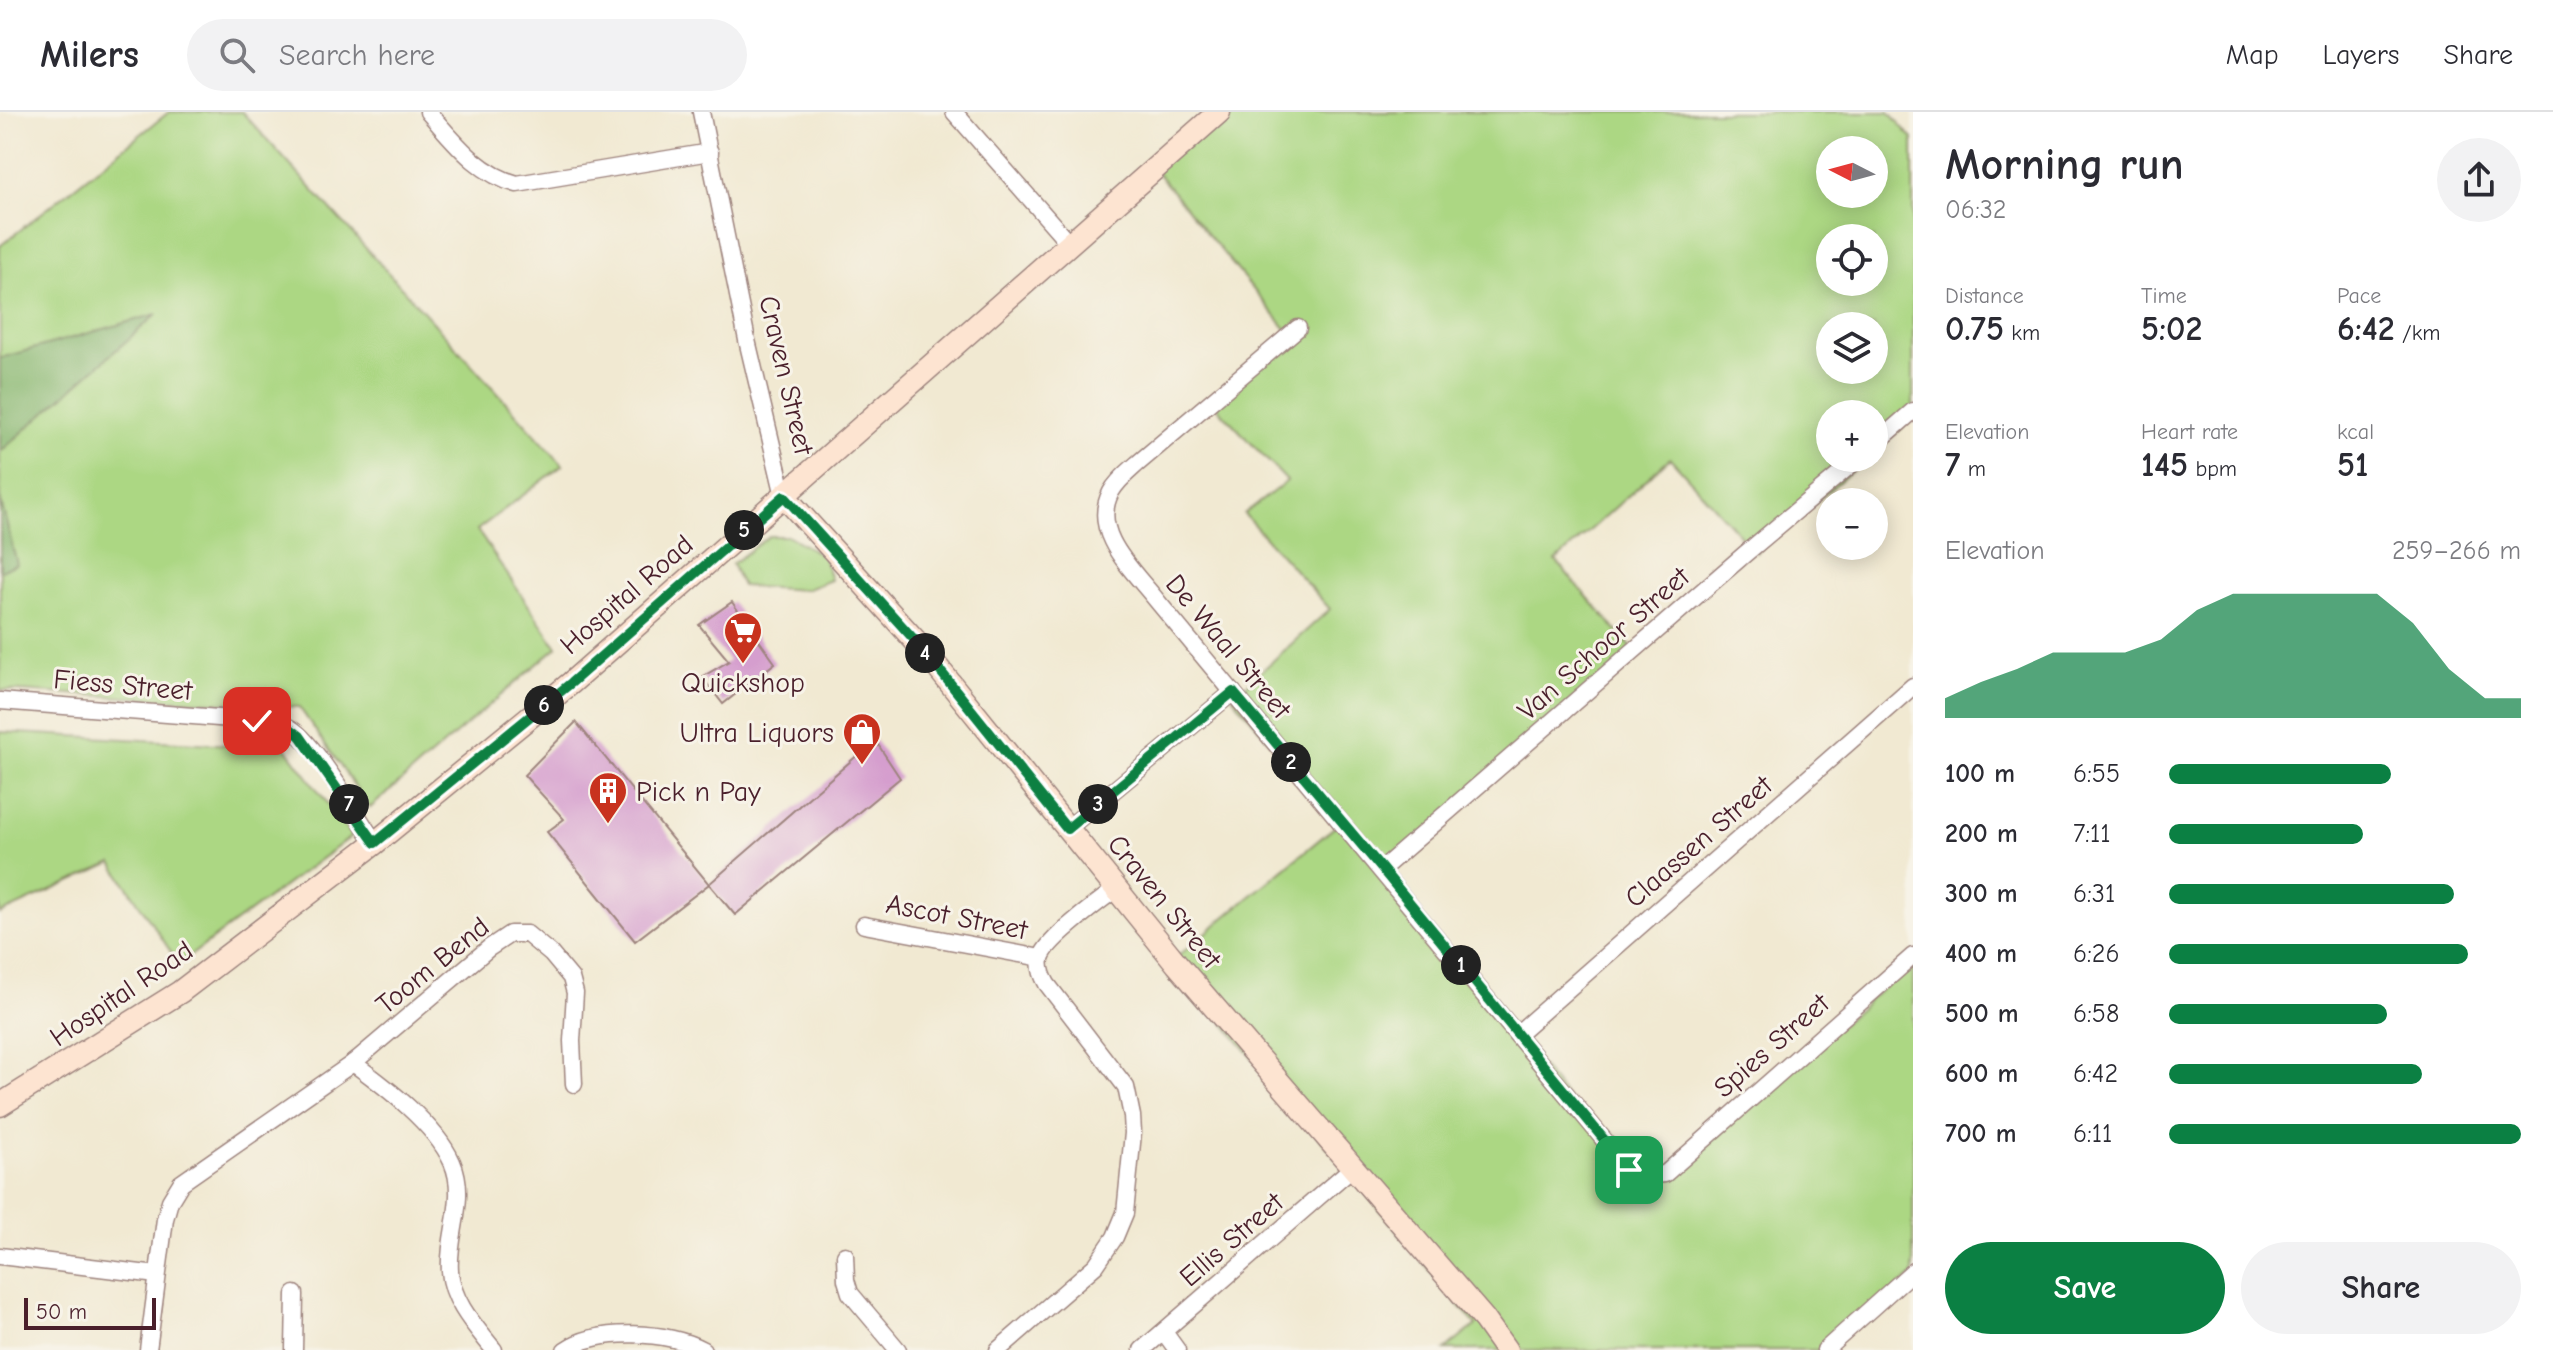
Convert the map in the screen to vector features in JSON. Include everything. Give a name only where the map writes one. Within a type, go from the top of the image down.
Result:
[{"type":"main road","name":"Hospital Road","points":[[0,1105],[180,992],[375,843],[571,683],[1219,112]]},
{"type":"main road","name":"Craven Street","points":[[784,496],[921,647],[1177,964],[1484,1319],[1506,1350]]},
{"type":"street","points":[[428,112],[493,176],[517,184],[710,152]]},
{"type":"street","name":"Craven Street","points":[[701,112],[747,340],[784,496]]},
{"type":"street","points":[[954,112],[1069,243]]},
{"type":"street","name":"De Waal Street","points":[[1298,328],[1137,464],[1113,489],[1107,504],[1107,532],[1116,549],[1629,1170],[1643,1176],[1665,1174]]},
{"type":"street","points":[[1888,433],[1913,411]]},
{"type":"street","name":"Van Schoor Street","points":[[1382,869],[1842,472]]},
{"type":"street","name":"Claassen Street","points":[[1517,1034],[1913,686]]},
{"type":"street","points":[[1067,829],[1233,692]]},
{"type":"street","name":"Fiess Street","points":[[0,701],[257,721],[288,727],[313,752],[375,843]]},
{"type":"street","points":[[998,1350],[1106,1254],[1125,1213],[1133,1133],[1126,1087],[1047,984],[1040,967],[1044,951],[1059,935],[1117,888]]},
{"type":"street","name":"Ascot Street","points":[[864,925],[1041,958]]},
{"type":"street","name":"Toom Bend","points":[[148,1350],[165,1219],[170,1201],[181,1183],[353,1063],[489,948],[510,934],[527,934],[536,940],[568,973],[574,985],[574,1084]]},
{"type":"street","name":"Spies Street","points":[[1665,1174],[1913,956]]},
{"type":"street","points":[[353,1063],[399,1098],[440,1143],[453,1163],[458,1207],[450,1272],[455,1292],[466,1314],[494,1350]]},
{"type":"street","name":"Ellis Street","points":[[1142,1350],[1353,1167]]},
{"type":"street","points":[[845,1255],[850,1293],[898,1350]]},
{"type":"street","points":[[0,1256],[157,1275]]},
{"type":"street","points":[[1825,1350],[1913,1271]]},
{"type":"street","points":[[294,1350],[295,1294]]},
{"type":"street","points":[[1164,1332],[1177,1350]]},
{"type":"street","points":[[565,1350],[573,1344],[627,1334],[679,1339],[703,1350]]},
{"type":"green space","points":[[169,112],[242,112],[563,465],[477,530],[557,647],[370,808],[299,707],[0,690],[0,246]]},
{"type":"green space","points":[[1220,112],[1889,112],[1913,139],[1913,418],[1888,440],[1888,400],[1816,400],[1816,472],[1851,472],[1832,488],[1816,488],[1816,502],[1756,553],[1670,458],[1556,561],[1638,655],[1381,875],[1628,1171],[1667,1177],[1913,962],[1913,1275],[1826,1350],[1445,1350],[1476,1325],[1172,961],[1338,824],[1233,697],[1330,609],[1244,514],[1287,481],[1214,404],[1290,334],[1155,170]]},
{"type":"green space","points":[[157,314],[0,452],[0,358]]},
{"type":"green space","points":[[0,498],[17,564],[0,571]]},
{"type":"green space","points":[[769,536],[789,536],[824,557],[831,580],[805,590],[742,586],[732,564]]},
{"type":"green space","points":[[0,732],[286,748],[352,836],[179,964],[112,863],[0,914]]},
{"type":"building","points":[[732,602],[775,663],[723,704],[702,677],[729,661],[699,625]]},
{"type":"building","name":"Pick n Pay","points":[[576,722],[709,884],[635,941],[547,832],[564,819],[524,775]]},
{"type":"building","points":[[875,740],[900,778],[735,915],[709,884]]},
{"type":"place","name":"Quickshop","points":[[743,665]]},
{"type":"place","name":"Ultra Liquors","points":[[862,766]]},
{"type":"place","name":"Pick n Pay","points":[[608,825]]},
{"type":"route","points":[[257,721],[288,727],[300,736],[375,843],[571,683],[784,496],[921,647],[1067,829],[1233,692],[1629,1170]]}]
